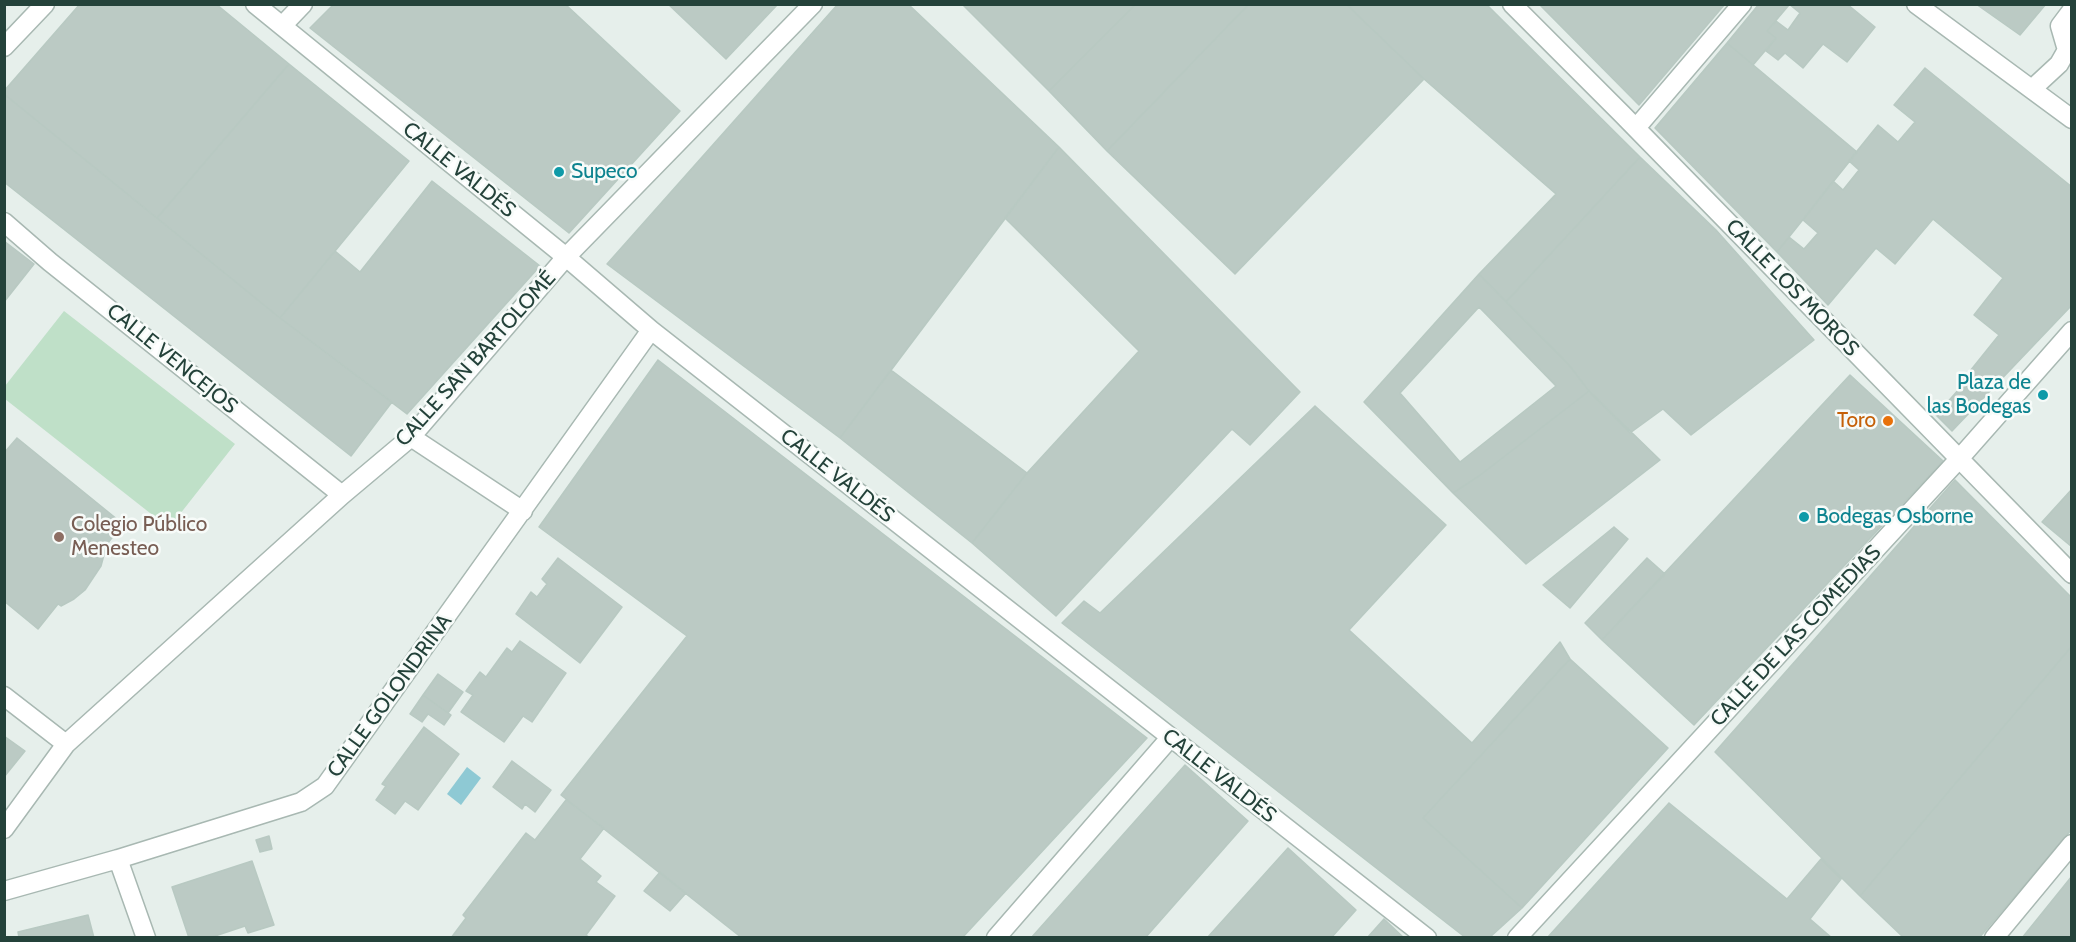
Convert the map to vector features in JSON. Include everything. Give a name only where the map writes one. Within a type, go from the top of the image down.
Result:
[{"type":"street","points":[[4,47],[45,4]]},
{"type":"street","name":"CALLE VALDÉS","points":[[255,4],[566,257],[651,330],[1427,938]]},
{"type":"street","points":[[282,27],[303,4]]},
{"type":"street","name":"CALLE SAN BARTOLOMÉ","points":[[4,829],[66,744],[342,495],[411,437],[566,257],[813,4]]},
{"type":"street","name":"CALLE LOS MOROS","points":[[1512,4],[2072,574]]},
{"type":"street","points":[[1636,128],[1742,4]]},
{"type":"street","points":[[1916,4],[2072,119]]},
{"type":"street","points":[[2032,89],[2059,64],[2069,50],[2060,27],[2072,10]]},
{"type":"street","name":"CALLE VENCEJOS","points":[[4,222],[50,262],[342,495]]},
{"type":"street","name":"CALLE GOLONDRINA","points":[[4,891],[118,859],[301,802],[325,786],[651,330]]},
{"type":"street","name":"CALLE DE LAS COMEDIAS","points":[[1517,938],[1959,459],[2072,331]]},
{"type":"street","points":[[411,437],[523,511]]},
{"type":"street","points":[[4,696],[66,744]]},
{"type":"street","points":[[996,938],[1170,738]]},
{"type":"street","points":[[1994,938],[2072,844]]},
{"type":"street","points":[[118,859],[146,938]]},
{"type":"green space","points":[[64,311],[235,444],[169,528],[5,399],[5,386]]},
{"type":"water","points":[[467,767],[481,778],[461,805],[447,794]]},
{"type":"building","points":[[80,4],[216,4],[289,64],[157,218],[4,94],[4,91]]},
{"type":"building","name":"Supeco","points":[[334,4],[565,4],[680,111],[569,233],[310,28]]},
{"type":"building","points":[[668,4],[778,4],[726,59]]},
{"type":"building","points":[[838,4],[908,4],[1059,147],[840,438],[607,264]]},
{"type":"building","points":[[962,4],[1136,4],[1049,91]]},
{"type":"building","points":[[1136,4],[1249,4],[1107,151],[1049,91]]},
{"type":"building","points":[[1249,4],[1346,4],[1424,79],[1235,274],[1107,151]]},
{"type":"building","points":[[1346,4],[1486,4],[1640,157],[1506,302],[1479,274],[1556,194],[1424,79]]},
{"type":"building","points":[[1539,4],[1725,4],[1639,105]]},
{"type":"building","points":[[1759,4],[1789,5],[1767,31],[1776,38],[1753,65],[1727,43]]},
{"type":"building","points":[[1789,4],[1847,4],[1875,27],[1847,62],[1823,44],[1803,68],[1785,53],[1778,60],[1766,51],[1776,38],[1767,31],[1776,21],[1788,30],[1800,13]]},
{"type":"building","points":[[1976,4],[2046,4],[2020,35]]},
{"type":"building","points":[[1727,43],[1857,152],[1777,252],[1655,128]]},
{"type":"building","points":[[289,64],[409,161],[280,318],[157,218]]},
{"type":"building","points":[[1925,68],[2072,187],[2072,305],[1952,431],[1936,415],[1960,388],[1958,386],[1999,335],[1974,315],[2003,278],[1933,219],[1895,264],[1876,248],[1828,305],[1777,252],[1789,237],[1804,249],[1818,233],[1803,220],[1833,181],[1843,190],[1859,170],[1849,161],[1878,125],[1898,142],[1915,122],[1894,105]]},
{"type":"building","points":[[4,94],[280,318],[392,402],[351,456],[4,182]]},
{"type":"building","points":[[1059,147],[1300,392],[1250,445],[1232,429],[1056,616],[972,543],[1027,473],[1139,351],[1005,218]]},
{"type":"building","points":[[1640,157],[1716,230],[1814,340],[1691,435],[1663,409],[1630,433],[1589,391],[1569,365],[1506,302]]},
{"type":"building","points":[[432,181],[540,266],[407,414],[280,318],[335,251],[360,272]]},
{"type":"building","points":[[4,241],[34,264],[4,302]]},
{"type":"building","points":[[1479,274],[1569,365],[1589,391],[1479,476],[1453,493],[1364,402]],"holes":[[[1479,307],[1556,386],[1460,462],[1400,393]]]},
{"type":"building","points":[[658,360],[1147,738],[962,938],[742,938],[561,795],[687,636],[539,527]]},
{"type":"building","points":[[891,370],[1027,473],[972,543],[840,438]]},
{"type":"building","name":"Bodegas Osborne","points":[[1850,375],[1943,461],[1694,725],[1602,640]]},
{"type":"building","points":[[1589,391],[1660,460],[1526,564],[1453,493],[1479,476]]},
{"type":"building","points":[[1315,406],[1446,525],[1349,630],[1472,743],[1560,642],[1570,659],[1423,818],[1522,908],[1489,938],[1466,938],[1062,623],[1084,601],[1100,613]]},
{"type":"building","name":"Colegio Público Menesteo","points":[[17,438],[123,524],[103,549],[105,551],[101,566],[85,590],[61,606],[58,604],[38,629],[4,601],[4,453]]},
{"type":"building","points":[[1955,480],[2072,598],[2072,646],[1860,896],[1715,752]]},
{"type":"building","points":[[2072,489],[2072,547],[2042,522]]},
{"type":"building","points":[[1614,527],[1628,539],[1570,608],[1543,585]]},
{"type":"building","points":[[558,558],[622,607],[580,663],[516,614],[531,592],[537,597],[547,584],[542,579]]},
{"type":"building","points":[[1647,558],[1665,574],[1602,640],[1585,623]]},
{"type":"building","points":[[520,641],[566,673],[532,722],[523,716],[504,742],[461,712],[473,695],[466,691],[480,672],[486,677],[507,648],[512,652]]},
{"type":"building","points":[[2072,646],[2072,829],[1979,938],[1904,938],[1860,896]]},
{"type":"building","points":[[1570,659],[1668,748],[1522,908],[1423,818]]},
{"type":"building","points":[[438,674],[463,692],[448,713],[423,695]]},
{"type":"building","points":[[423,695],[451,715],[444,725],[428,714],[422,722],[410,714]]},
{"type":"building","points":[[424,727],[459,754],[418,810],[405,801],[395,814],[376,800],[386,786],[382,784]]},
{"type":"building","points":[[4,736],[25,751],[4,777]]},
{"type":"building","points":[[512,761],[551,790],[535,812],[525,804],[522,809],[493,787]]},
{"type":"building","points":[[1185,765],[1248,821],[1145,938],[1031,938]]},
{"type":"building","points":[[566,800],[604,828],[580,859],[601,876],[596,882],[615,896],[586,935],[590,938],[451,938],[466,918],[463,915],[526,833],[535,840]]},
{"type":"building","points":[[1669,803],[1787,899],[1821,859],[1841,879],[1810,919],[1832,938],[1547,938]]},
{"type":"building","points":[[269,836],[272,849],[260,852],[256,840]]},
{"type":"building","points":[[1288,848],[1356,910],[1331,938],[1207,938]]},
{"type":"building","points":[[252,861],[274,925],[248,933],[245,926],[209,938],[189,938],[172,887]]},
{"type":"building","points":[[660,872],[686,893],[670,911],[644,891]]},
{"type":"building","points":[[2072,876],[2072,938],[2022,938]]},
{"type":"building","points":[[88,915],[94,938],[19,938],[18,932]]},
{"type":"building","points":[[1384,919],[1404,938],[1367,938]]},
{"type":"place","name":"Supeco","points":[[559,172]]},
{"type":"place","name":"Plaza de las Bodegas","points":[[2043,395]]},
{"type":"place","name":"Toro","points":[[1888,421]]},
{"type":"place","name":"Bodegas Osborne","points":[[1804,517]]},
{"type":"place","name":"Colegio Público Menesteo","points":[[59,537]]}]
